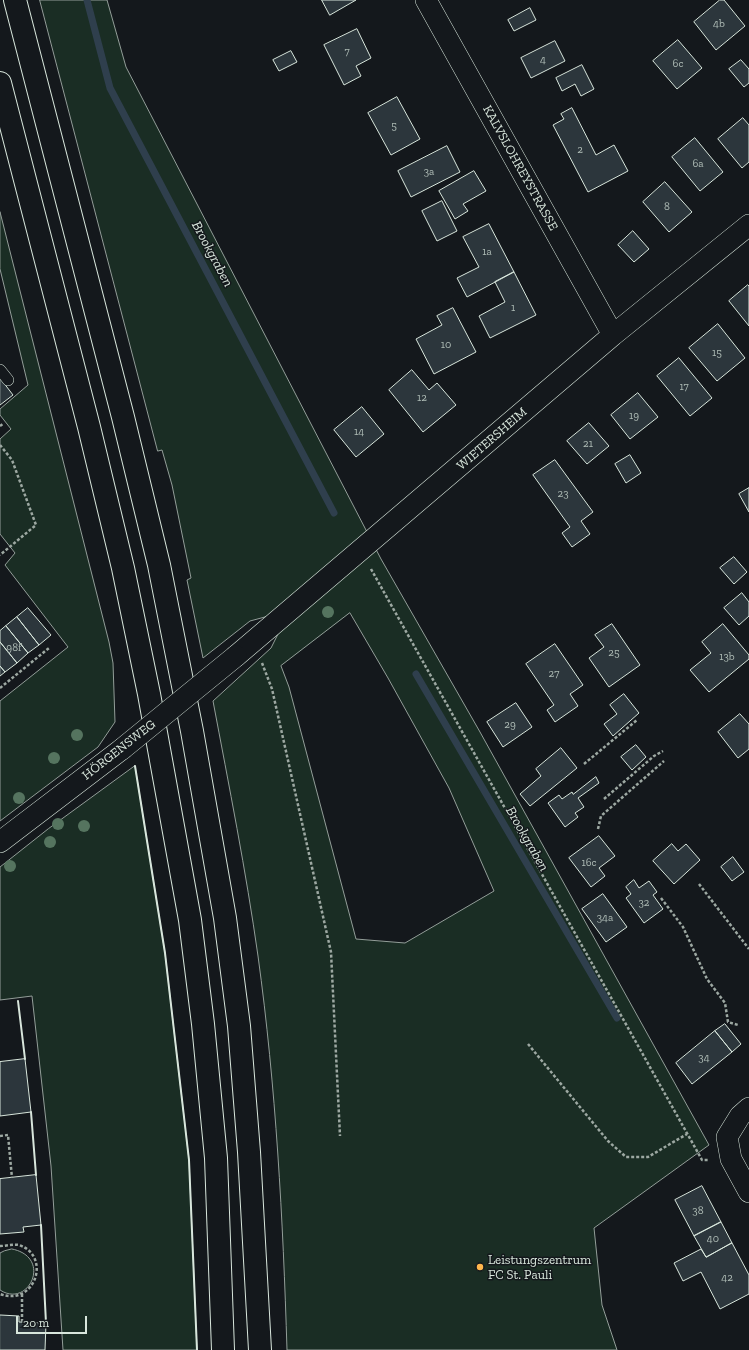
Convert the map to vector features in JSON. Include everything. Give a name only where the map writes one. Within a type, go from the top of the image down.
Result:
[{"type":"highway","points":[[15,0],[123,417],[159,565],[192,731],[225,918],[239,1026],[249,1152],[259,1347]]},
{"type":"highway","points":[[0,83],[87,419],[123,568],[149,694],[190,920],[203,1024],[216,1158],[223,1350]]},
{"type":"street","name":"KALVSLOHREYSTRASSE","points":[[426,0],[613,336]]},
{"type":"street","name":"WIETERSHEIM","points":[[236,656],[613,336],[749,225]]},
{"type":"street","name":"HÖRGENSWEG","points":[[0,842],[122,749],[236,656]]},
{"type":"street","points":[[749,1108],[740,1116],[726,1137],[731,1159],[749,1192]]},
{"type":"lane","points":[[0,370],[8,380]]},
{"type":"path","points":[[0,426],[4,423]]},
{"type":"path","points":[[0,445],[12,460],[36,526],[0,555]]},
{"type":"path","points":[[361,551],[702,1160],[731,1159]]},
{"type":"path","points":[[254,642],[272,689],[331,952],[340,1136]]},
{"type":"path","points":[[0,688],[49,648]]},
{"type":"path","points":[[584,764],[637,720]]},
{"type":"path","points":[[604,799],[654,756],[663,752]]},
{"type":"path","points":[[598,829],[601,816],[664,761]]},
{"type":"path","points":[[699,884],[749,949]]},
{"type":"path","points":[[661,898],[683,927],[707,979],[725,1003],[728,1022],[738,1024]]},
{"type":"path","points":[[528,1044],[608,1141],[626,1157],[648,1157],[687,1134]]},
{"type":"path","points":[[0,1136],[8,1135],[12,1178]]},
{"type":"path","points":[[0,1246],[17,1245],[25,1248],[36,1261],[37,1270],[36,1278],[32,1286],[26,1292],[10,1296],[0,1294]]},
{"type":"path","points":[[22,1293],[22,1322]]},
{"type":"green space","points":[[40,0],[107,0],[126,67],[381,559],[480,732],[709,1145],[594,1228],[602,1305],[617,1350],[287,1350],[278,1153],[270,1054],[258,956],[248,892],[213,701],[271,648],[283,624],[276,614],[250,621],[203,658],[187,580],[191,578],[172,485],[162,450],[158,451]],"holes":[[[350,613],[449,788],[494,891],[405,943],[356,939],[289,687],[281,666]]]},
{"type":"green space","points":[[0,212],[109,642],[113,663],[115,722],[98,747],[0,821],[0,701],[68,647],[5,565],[15,553],[0,534],[0,439],[11,429],[0,415],[0,409],[28,385],[0,269]]},
{"type":"green space","points":[[135,766],[165,953],[189,1160],[197,1350],[63,1350],[51,1166],[32,996],[0,1000],[0,867],[48,829]]},
{"type":"green space","points":[[12,1249],[24,1254],[32,1261],[34,1270],[32,1280],[27,1287],[20,1293],[11,1294],[0,1290],[0,1253]]},
{"type":"building","points":[[322,0],[356,0],[330,15]]},
{"type":"building","points":[[720,0],[724,0],[745,26],[716,50],[694,22]]},
{"type":"building","points":[[530,8],[536,20],[514,31],[508,20]]},
{"type":"building","points":[[357,29],[371,58],[356,66],[361,76],[344,85],[324,45]]},
{"type":"building","points":[[678,40],[702,68],[677,89],[653,61]]},
{"type":"building","points":[[555,41],[565,61],[531,78],[521,58]]},
{"type":"building","points":[[291,51],[297,62],[279,71],[273,60]]},
{"type":"building","points":[[741,60],[749,69],[749,83],[744,87],[729,69]]},
{"type":"building","points":[[582,65],[594,89],[581,96],[575,84],[562,91],[556,78]]},
{"type":"building","points":[[397,97],[420,139],[391,155],[368,113]]},
{"type":"building","points":[[572,108],[596,155],[614,145],[628,171],[588,192],[553,125],[564,119],[561,114]]},
{"type":"building","points":[[743,118],[749,125],[749,162],[742,168],[718,139]]},
{"type":"building","points":[[695,138],[723,172],[700,191],[672,157]]},
{"type":"building","points":[[447,146],[460,172],[411,197],[398,171]]},
{"type":"building","points":[[474,171],[486,191],[463,204],[468,211],[455,219],[439,191]]},
{"type":"building","points":[[665,182],[692,212],[669,232],[643,202]]},
{"type":"building","points":[[442,201],[457,231],[437,241],[422,211]]},
{"type":"building","points":[[489,224],[514,272],[467,297],[457,278],[479,267],[463,237]]},
{"type":"building","points":[[633,231],[649,249],[634,262],[618,245]]},
{"type":"building","points":[[514,272],[536,315],[490,338],[479,316],[505,302],[495,282]]},
{"type":"building","points":[[748,285],[749,286],[749,326],[729,301]]},
{"type":"building","points":[[453,308],[476,352],[434,374],[416,339],[442,325],[437,316]]},
{"type":"building","points":[[718,324],[745,358],[717,381],[689,348]]},
{"type":"building","points":[[679,358],[712,398],[690,416],[657,376]]},
{"type":"building","points":[[412,370],[429,390],[437,383],[456,405],[423,432],[389,390]]},
{"type":"building","points":[[0,378],[13,395],[0,405]]},
{"type":"building","points":[[638,393],[658,417],[630,439],[611,415]]},
{"type":"building","points":[[362,407],[384,434],[356,457],[334,430]]},
{"type":"building","points":[[589,423],[609,446],[587,464],[567,441]]},
{"type":"building","points":[[630,455],[641,473],[626,483],[615,464]]},
{"type":"building","points":[[555,460],[593,512],[581,521],[590,534],[572,547],[562,533],[570,527],[533,475]]},
{"type":"building","points":[[749,488],[749,512],[739,494]]},
{"type":"building","points":[[734,557],[747,572],[734,584],[720,568]]},
{"type":"building","points":[[742,593],[749,602],[749,616],[739,625],[724,608]]},
{"type":"building","points":[[28,608],[51,635],[39,645],[17,617]]},
{"type":"building","points":[[17,617],[39,645],[28,653],[6,626]]},
{"type":"building","points":[[612,624],[640,665],[609,687],[589,658],[604,647],[595,635]]},
{"type":"building","points":[[723,624],[749,655],[749,659],[709,692],[690,670],[711,653],[702,642]]},
{"type":"building","points":[[6,626],[28,653],[17,663],[0,642],[0,631]]},
{"type":"building","points":[[0,642],[17,663],[5,672],[0,666]]},
{"type":"building","points":[[555,644],[583,685],[570,694],[578,706],[555,722],[547,710],[554,705],[526,664]]},
{"type":"building","points":[[0,666],[5,672],[0,676]]},
{"type":"building","points":[[624,694],[639,713],[613,736],[604,724],[617,714],[610,705]]},
{"type":"building","points":[[516,703],[532,727],[503,747],[487,722]]},
{"type":"building","points":[[740,714],[749,724],[749,749],[738,758],[718,732]]},
{"type":"building","points":[[636,745],[646,757],[632,770],[621,757]]},
{"type":"building","points":[[561,748],[577,768],[530,806],[520,794],[541,776],[536,769]]},
{"type":"building","points":[[596,777],[599,783],[578,798],[584,807],[575,813],[578,817],[565,827],[548,803],[559,795],[562,799],[572,792],[573,794]]},
{"type":"building","points":[[599,836],[615,856],[599,868],[605,876],[591,887],[569,858]]},
{"type":"building","points":[[672,844],[678,851],[686,844],[700,860],[674,884],[653,861]]},
{"type":"building","points":[[733,857],[744,872],[732,881],[721,867]]},
{"type":"building","points":[[634,880],[639,888],[649,881],[657,892],[653,895],[663,909],[644,923],[626,898],[631,894],[626,887]]},
{"type":"building","points":[[603,894],[627,927],[606,942],[582,909]]},
{"type":"building","points":[[725,1024],[741,1044],[732,1052],[715,1031]]},
{"type":"building","points":[[715,1031],[732,1052],[692,1084],[676,1063]]},
{"type":"building","points":[[25,1059],[31,1112],[0,1116],[0,1062]]},
{"type":"building","points":[[36,1175],[41,1225],[23,1227],[24,1232],[0,1234],[0,1179]]},
{"type":"building","points":[[702,1186],[721,1222],[694,1236],[675,1200]]},
{"type":"building","points":[[721,1222],[732,1243],[706,1257],[694,1236]]},
{"type":"building","points":[[732,1243],[749,1275],[749,1294],[720,1309],[701,1272],[683,1281],[674,1263],[701,1249],[706,1257]]},
{"type":"building","points":[[0,1315],[19,1316],[19,1322],[46,1323],[45,1350],[0,1350]]},
{"type":"waterway","name":"Brookgraben","points":[[87,0],[110,88],[334,513]]},
{"type":"waterway","name":"Brookgraben","points":[[416,674],[617,1018]]},
{"type":"wall","points":[[135,766],[165,953],[189,1160],[197,1350]]},
{"type":"wall","points":[[18,1001],[25,1059]]},
{"type":"wall","points":[[31,1112],[36,1175]]},
{"type":"wall","points":[[41,1225],[46,1323]]},
{"type":"place","name":"Leistungszentrum FC St. Pauli","points":[[480,1267]]}]
